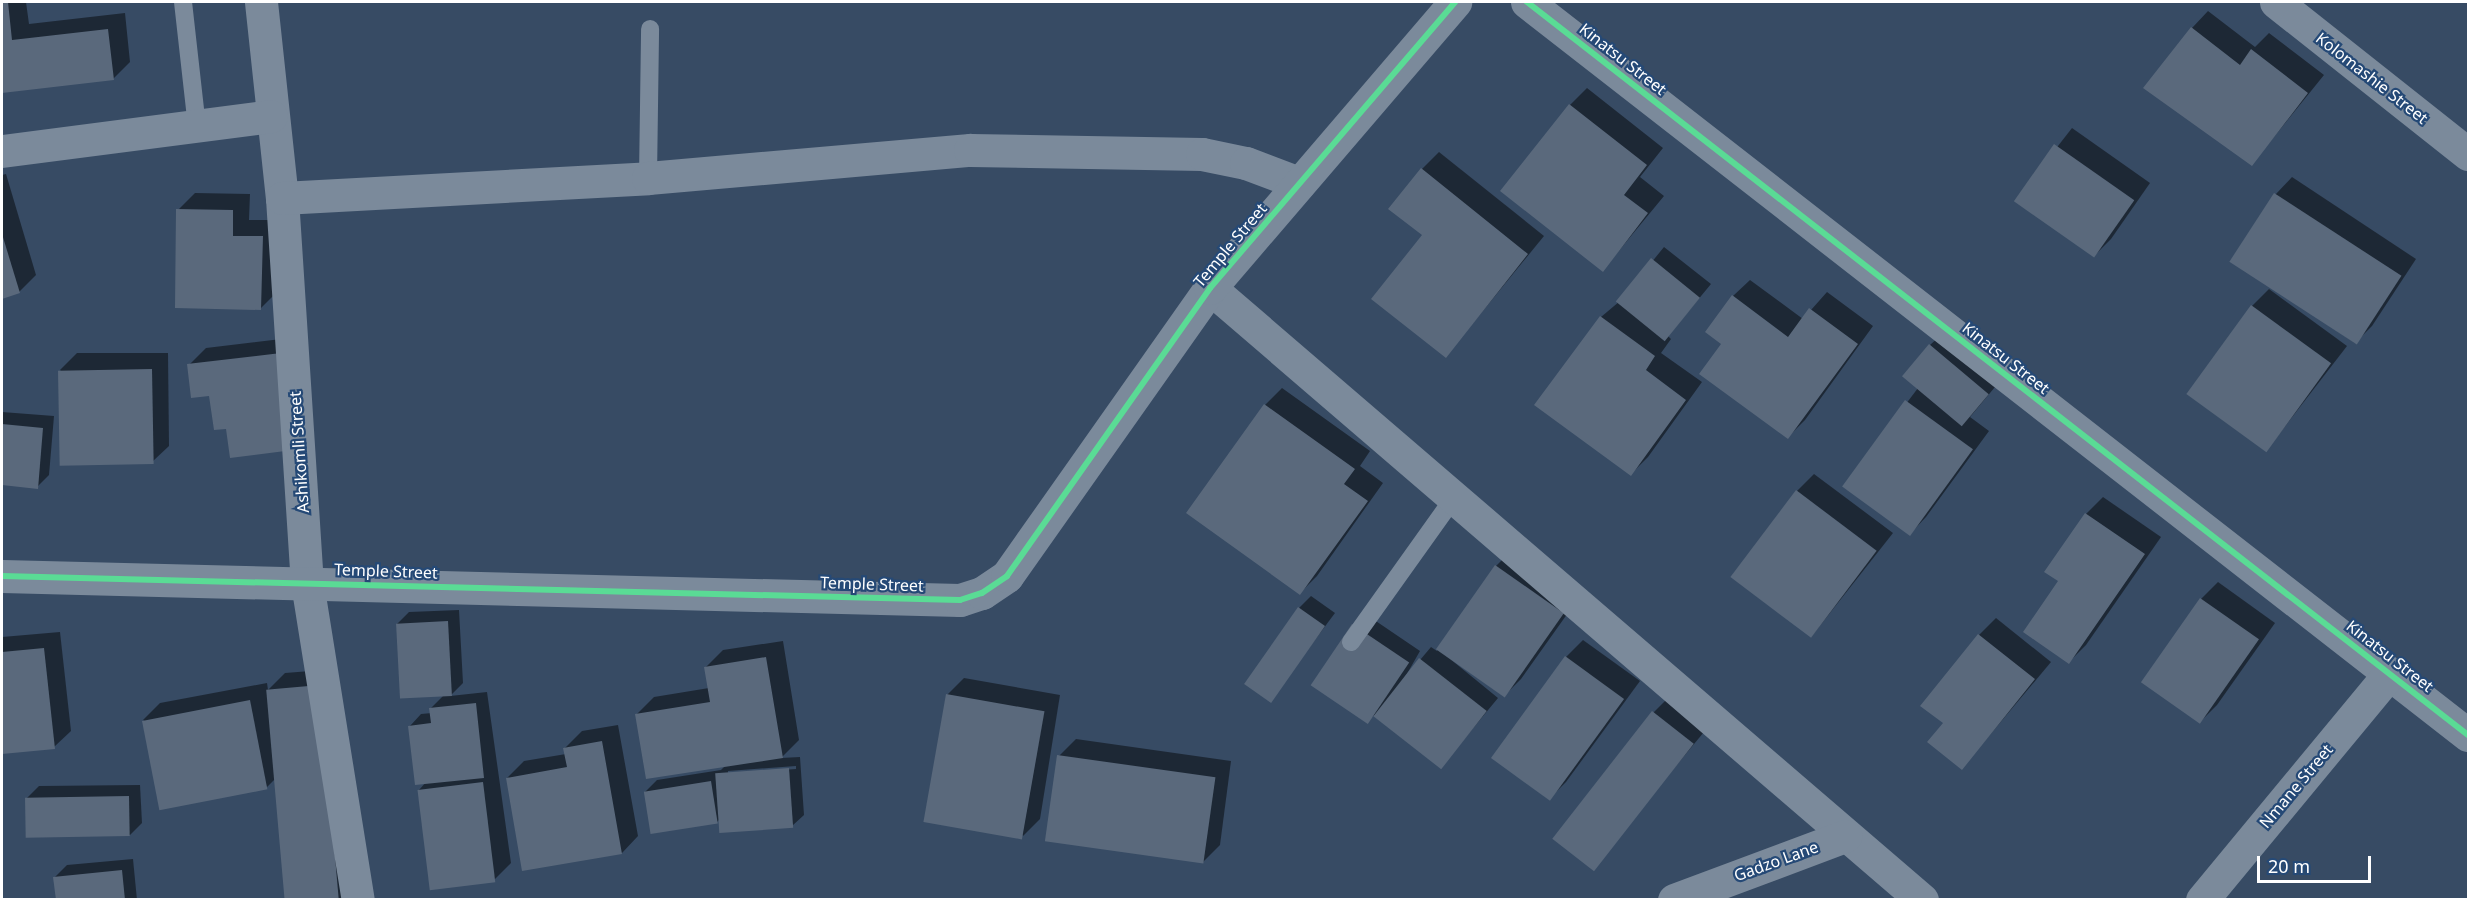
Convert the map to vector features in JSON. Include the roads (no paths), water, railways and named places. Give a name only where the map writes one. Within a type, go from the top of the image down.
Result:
[{"type":"street","name":"Ashikomli Street","points":[[261,2],[271,116],[282,198],[307,583],[358,900]]},
{"type":"street","name":"Temple Street","points":[[2,576],[960,600],[981,593],[1006,576],[1210,288],[1455,2]]},
{"type":"street","name":"Kinatsu Street","points":[[1527,2],[2469,735]]},
{"type":"street","name":"Kolomashie Street","points":[[2276,2],[2469,154]]},
{"type":"street","points":[[2,152],[271,116]]},
{"type":"street","points":[[282,198],[648,178],[970,150],[1202,154],[1246,163],[1299,183]]},
{"type":"street","points":[[1210,288],[1455,496],[1845,836],[1922,900]]},
{"type":"street","name":"Nmane Street","points":[[2202,900],[2390,673]]},
{"type":"street","name":"Gadzo Lane","points":[[1674,900],[1845,836]]},
{"type":"lane","points":[[183,2],[197,126]]},
{"type":"lane","points":[[648,178],[650,29]]},
{"type":"lane","points":[[1351,642],[1455,496]]}]
